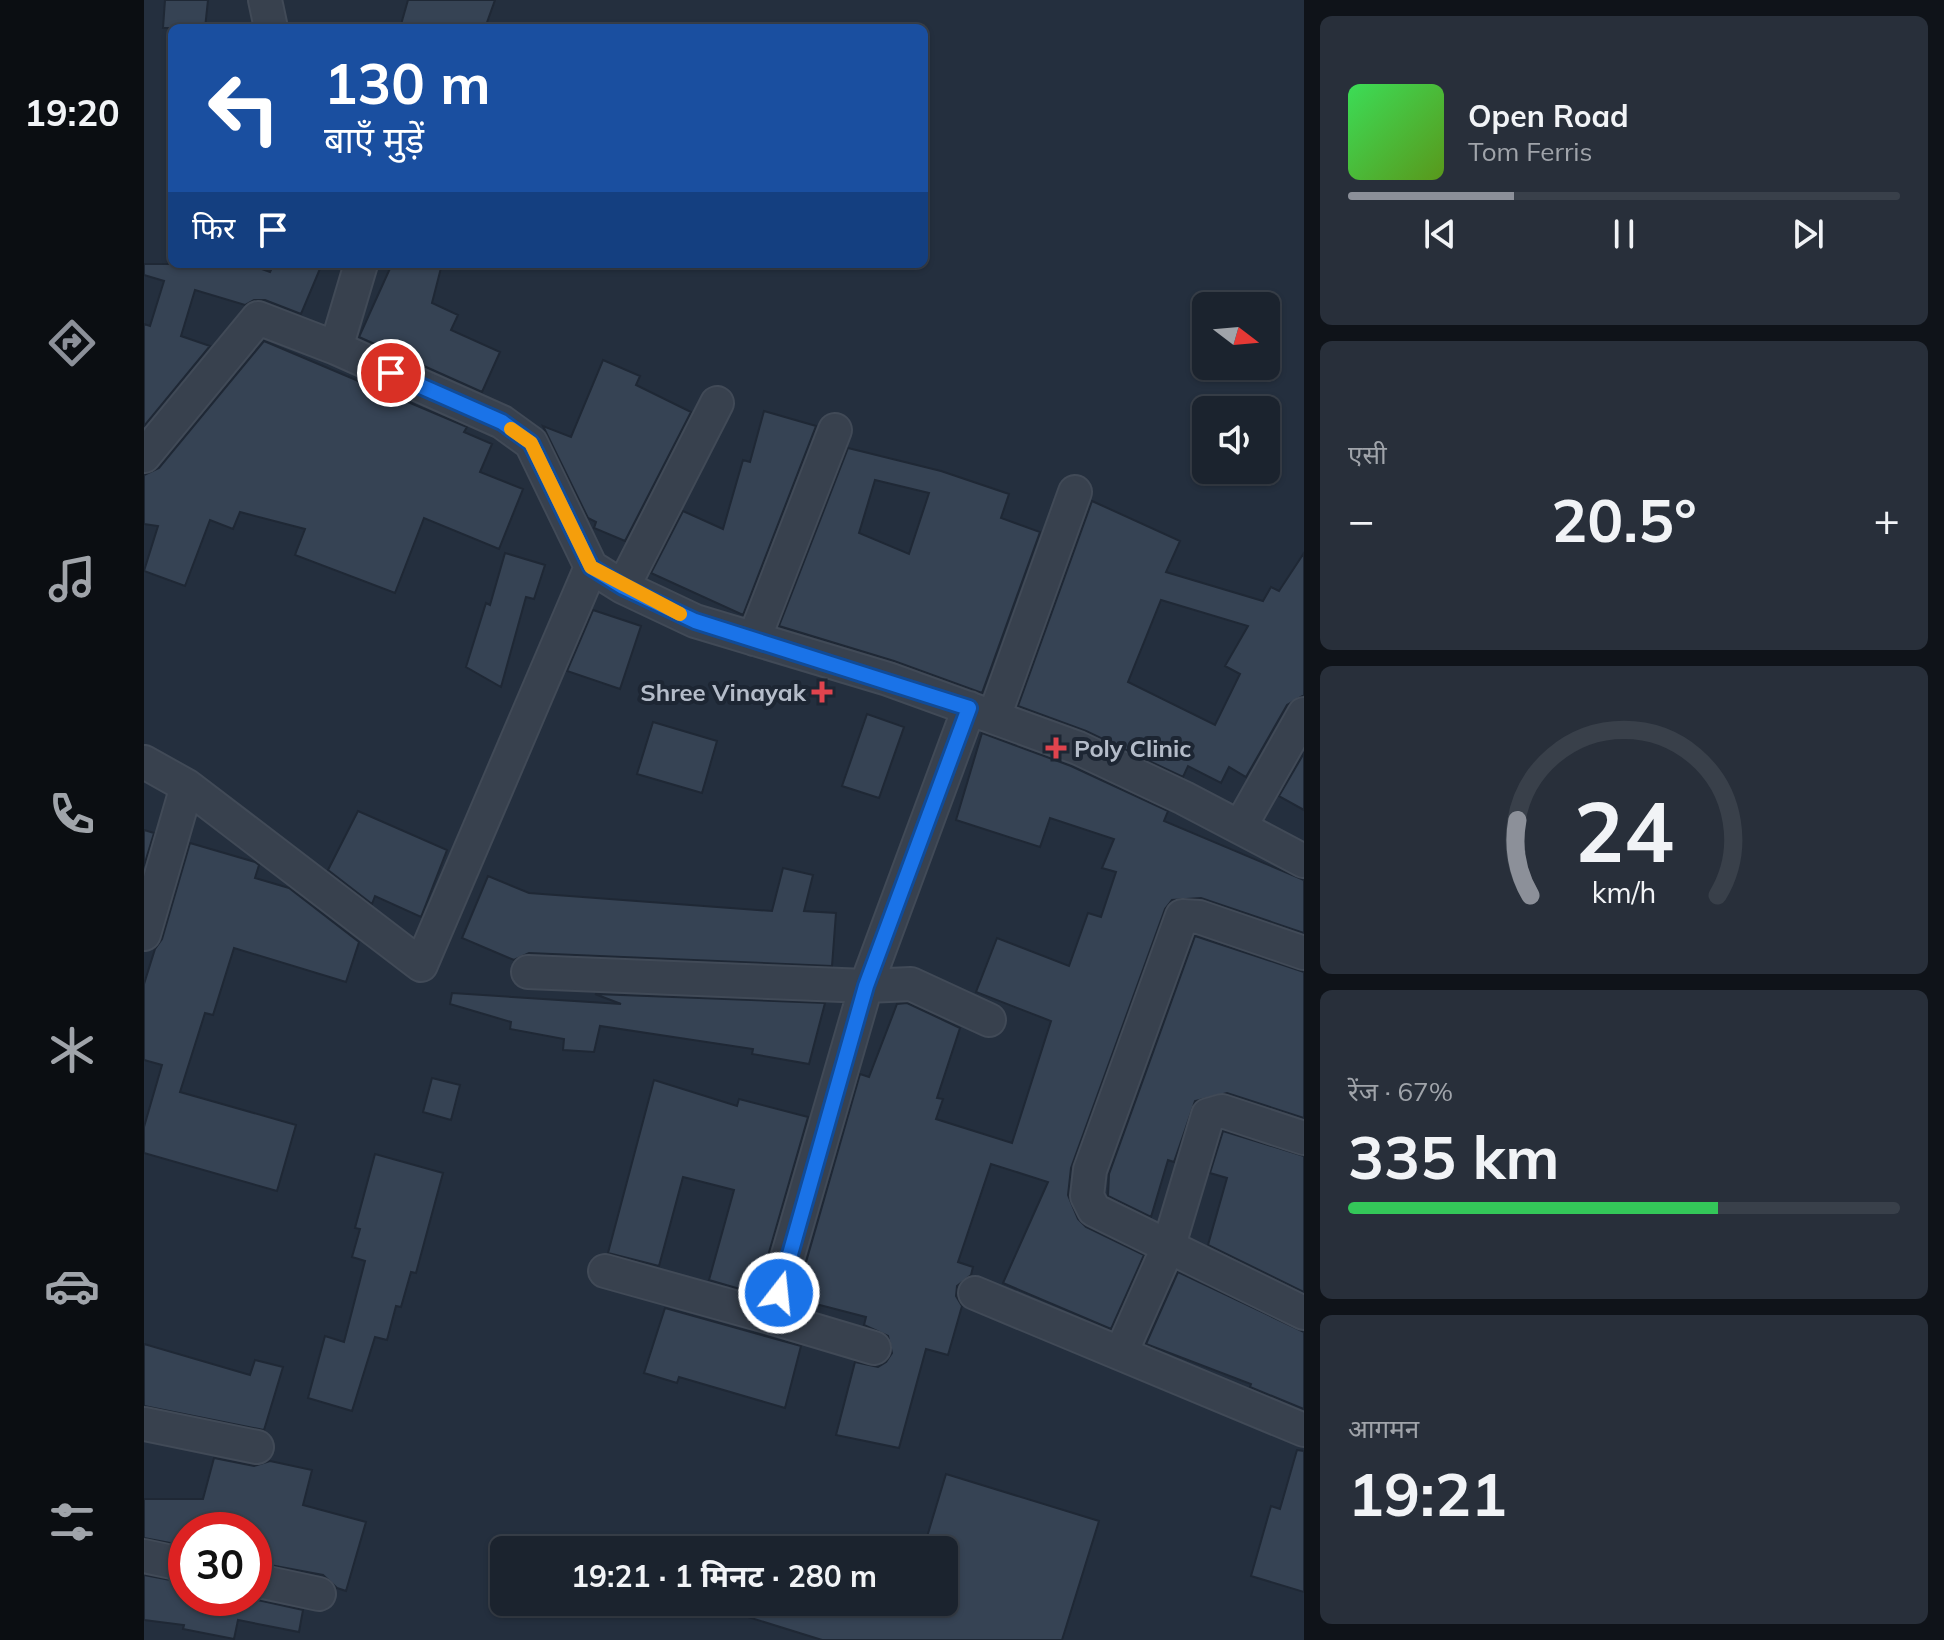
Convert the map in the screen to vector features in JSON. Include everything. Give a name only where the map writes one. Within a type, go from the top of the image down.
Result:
[{"type":"street","points":[[265,0],[270,24]]},
{"type":"street","points":[[336,348],[360,268]]},
{"type":"street","points":[[144,456],[258,318],[336,348],[502,422],[531,443],[591,567],[623,587],[695,621],[982,712],[1078,748],[1304,861]]},
{"type":"street","points":[[623,587],[717,403]]},
{"type":"street","points":[[754,639],[835,430]]},
{"type":"street","points":[[770,1317],[866,986],[1075,492]]},
{"type":"street","points":[[144,762],[187,786],[421,965],[591,567]]},
{"type":"street","points":[[1240,827],[1304,714]]},
{"type":"street","points":[[144,934],[187,786]]},
{"type":"street","points":[[1304,953],[1199,917],[1182,916],[1090,1170],[1087,1196],[1094,1210],[1304,1313]]},
{"type":"street","points":[[528,972],[866,986],[911,984],[989,1020]]},
{"type":"street","points":[[1121,1353],[1169,1245],[1208,1115],[1222,1111],[1304,1138]]},
{"type":"street","points":[[605,1271],[874,1348]]},
{"type":"street","points":[[975,1293],[1304,1430]]},
{"type":"street","points":[[144,1424],[257,1447]]},
{"type":"street","points":[[144,1556],[168,1561]]},
{"type":"street","points":[[272,1584],[319,1594]]},
{"type":"building","points":[[165,0],[208,0],[205,24],[168,24],[168,28],[163,28]]},
{"type":"building","points":[[408,0],[495,0],[486,24],[401,24]]},
{"type":"building","points":[[144,264],[168,264],[168,268],[259,268],[270,272],[272,268],[320,268],[301,314],[265,300],[254,300],[245,305],[195,290],[181,336],[210,346],[144,426],[144,324],[150,326],[164,281],[144,275]]},
{"type":"building","points":[[390,268],[441,268],[432,303],[458,315],[451,330],[500,352],[482,392],[359,337]]},
{"type":"building","points":[[264,341],[467,427],[464,432],[492,444],[480,472],[523,489],[499,549],[424,518],[395,593],[295,555],[305,529],[240,512],[233,529],[210,520],[185,586],[144,571],[158,526],[144,524],[144,475],[159,468]]},
{"type":"building","points":[[603,360],[640,376],[636,385],[691,412],[625,541],[594,528],[596,522],[588,518],[543,426],[571,437]]},
{"type":"building","points":[[764,411],[816,426],[743,615],[651,573],[683,511],[723,529],[743,460],[750,462]]},
{"type":"building","points":[[848,448],[941,471],[1009,494],[1001,518],[1040,532],[982,693],[894,661],[779,626]],"holes":[[[875,480],[929,493],[909,554],[859,533]]]},
{"type":"building","points":[[1092,501],[1180,541],[1166,572],[1263,601],[1271,587],[1279,591],[1304,553],[1304,695],[1287,705],[1246,777],[1229,767],[1221,783],[1188,766],[1183,777],[1086,731],[1018,706]],"holes":[[[1161,600],[1248,626],[1225,666],[1240,674],[1215,725],[1128,682]]]},
{"type":"building","points":[[505,553],[545,565],[534,599],[526,597],[501,687],[466,667],[486,603],[490,605]]},
{"type":"building","points":[[593,610],[641,626],[620,689],[567,671]]},
{"type":"building","points":[[867,714],[904,727],[879,798],[842,786]]},
{"type":"building","points":[[653,722],[717,741],[702,793],[637,774]]},
{"type":"building","points":[[982,733],[1071,766],[1168,811],[1164,821],[1304,880],[1304,933],[1201,898],[1172,900],[1165,909],[1071,1168],[1068,1195],[1078,1219],[1086,1227],[1144,1255],[1111,1329],[1003,1283],[1048,1182],[991,1164],[958,1262],[973,1267],[971,1275],[957,1286],[956,1296],[962,1306],[948,1355],[926,1349],[899,1448],[836,1435],[855,1362],[878,1367],[886,1362],[892,1353],[888,1336],[864,1325],[866,1317],[812,1303],[811,1309],[794,1304],[860,1074],[869,1077],[897,1004],[907,1003],[960,1028],[937,1098],[943,1099],[936,1119],[1012,1143],[1051,1021],[976,992],[997,938],[1069,966],[1088,913],[1101,917],[1116,872],[1102,868],[1114,839],[1050,818],[1040,847],[956,820]]},
{"type":"building","points":[[1304,753],[1304,810],[1279,796]]},
{"type":"building","points":[[358,811],[447,850],[421,917],[375,896],[372,904],[328,870]]},
{"type":"building","points":[[144,830],[154,833],[144,866]]},
{"type":"building","points":[[190,843],[255,862],[259,865],[255,878],[289,888],[359,942],[346,982],[234,948],[213,1015],[205,1013],[180,1092],[296,1125],[277,1191],[144,1153],[144,1127],[162,1065],[144,1060],[144,984],[155,949],[162,939]]},
{"type":"building","points":[[783,868],[813,875],[804,911],[836,913],[832,966],[529,953],[514,960],[462,938],[488,876],[529,893],[772,911]]},
{"type":"building","points":[[1195,936],[1304,972],[1304,1118],[1227,1093],[1195,1101],[1174,1162],[1168,1160],[1151,1217],[1108,1196],[1109,1174]]},
{"type":"building","points":[[452,993],[621,1004],[595,994],[825,1003],[809,1064],[752,1054],[753,1049],[600,1026],[594,1052],[563,1050],[564,1039],[510,1029],[511,1022],[450,1004]]},
{"type":"building","points":[[432,1078],[460,1085],[451,1120],[423,1112]]},
{"type":"building","points":[[654,1080],[737,1106],[739,1099],[808,1117],[757,1294],[709,1280],[734,1190],[683,1177],[659,1266],[608,1253]]},
{"type":"building","points":[[1223,1131],[1304,1156],[1304,1292],[1208,1245],[1227,1178],[1210,1173]]},
{"type":"building","points":[[375,1154],[443,1173],[416,1273],[411,1272],[401,1307],[396,1306],[387,1340],[375,1337],[352,1411],[308,1398],[325,1336],[344,1342],[365,1261],[352,1257],[360,1229],[355,1228]]},
{"type":"building","points":[[1178,1272],[1304,1332],[1304,1409],[1250,1387],[1251,1384],[1146,1344]]},
{"type":"building","points":[[665,1308],[801,1346],[785,1408],[679,1377],[677,1383],[644,1373]]},
{"type":"building","points":[[144,1344],[250,1375],[255,1360],[283,1367],[264,1430],[144,1406]]},
{"type":"building","points":[[1297,1450],[1304,1451],[1304,1592],[1251,1576],[1271,1506],[1280,1509]]},
{"type":"building","points":[[214,1458],[254,1466],[270,1461],[312,1470],[303,1505],[366,1522],[346,1591],[337,1588],[323,1575],[272,1565],[272,1512],[168,1512],[168,1543],[144,1538],[144,1499],[203,1499]]},
{"type":"building","points":[[946,1474],[1099,1521],[1062,1640],[822,1640],[745,1616],[958,1616],[958,1536],[927,1536]]},
{"type":"building","points":[[144,1575],[168,1580],[168,1616],[272,1616],[272,1603],[303,1610],[299,1632],[238,1620],[234,1639],[183,1629],[184,1625],[144,1620]]},
{"type":"slow traffic","points":[[511,429],[531,443],[591,567],[623,587],[680,614]]},
{"type":"place","name":"Shree Vinayak","points":[[822,692]]},
{"type":"place","name":"Poly Clinic","points":[[1056,748]]},
{"type":"route","points":[[391,373],[502,422],[531,443],[591,567],[623,587],[695,621],[888,679],[969,708],[866,986],[779,1293]]}]
